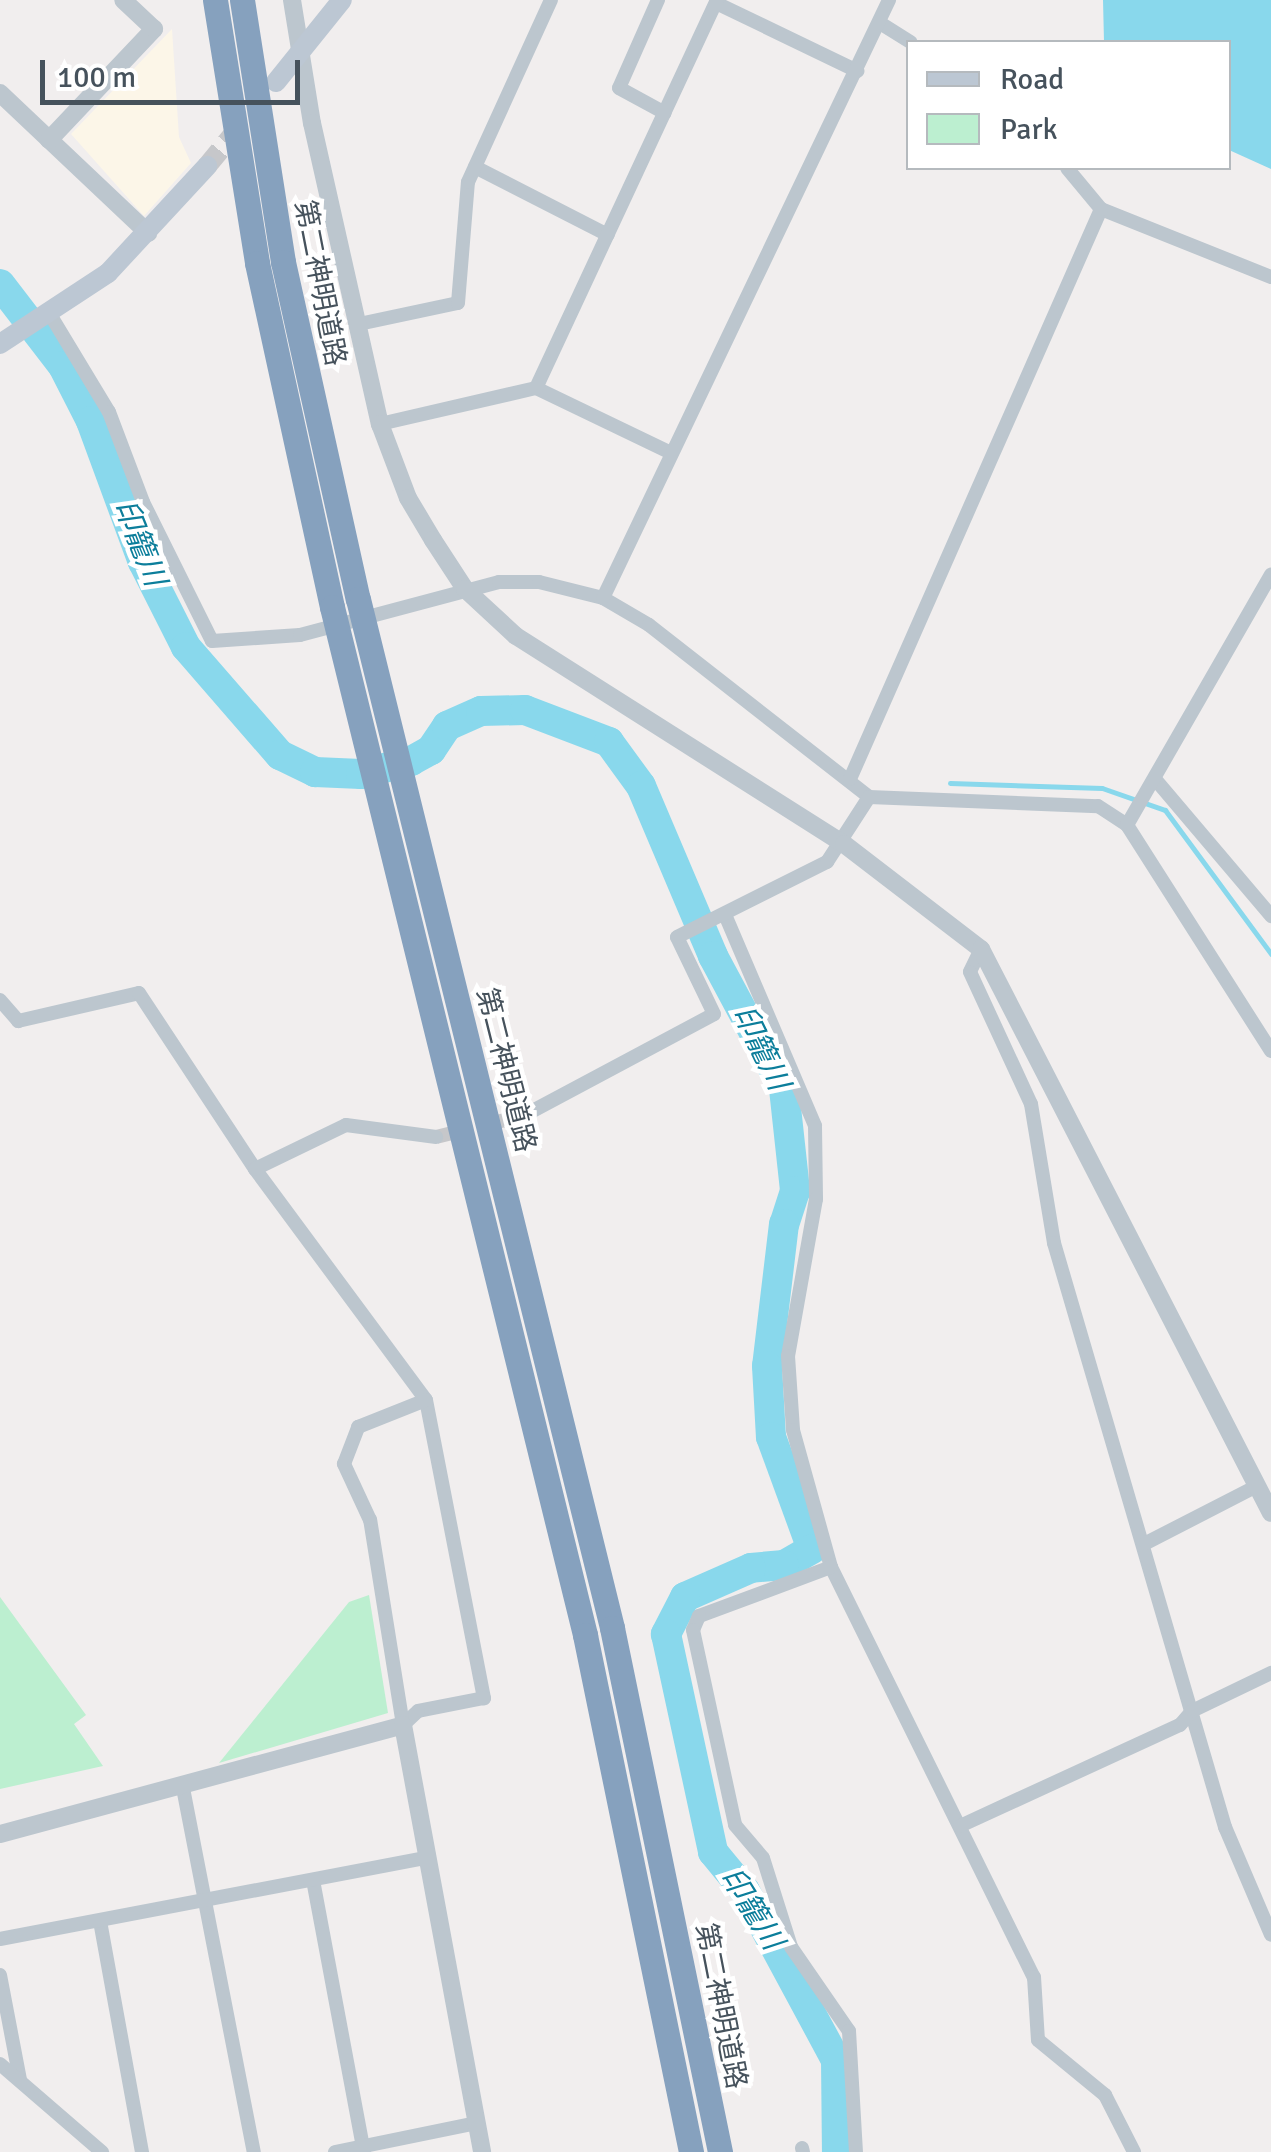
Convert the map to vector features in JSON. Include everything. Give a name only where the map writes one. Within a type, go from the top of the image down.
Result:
[{"type":"highway","name":"第二神明道路","points":[[215,0],[257,263],[332,606],[584,1635],[691,2152]]},
{"type":"highway","name":"第二神明道路","points":[[242,0],[282,262],[358,598],[612,1628],[720,2152]]},
{"type":"main road","points":[[276,82],[342,0]]},
{"type":"main road","points":[[0,344],[47,318],[148,233],[207,166]]},
{"type":"street","points":[[49,140],[154,30],[124,0]]},
{"type":"street","points":[[292,0],[380,424],[408,498],[466,590],[516,636],[844,844],[981,948],[1271,1514]]},
{"type":"street","points":[[359,324],[458,302],[475,166],[551,0]]},
{"type":"street","points":[[658,0],[619,88],[664,113]]},
{"type":"street","points":[[603,598],[889,0]]},
{"type":"street","points":[[536,388],[717,1],[858,71]]},
{"type":"street","points":[[880,24],[908,40]]},
{"type":"street","points":[[0,93],[148,233]]},
{"type":"street","points":[[475,166],[608,235]]},
{"type":"street","points":[[1070,170],[1101,209],[1271,277]]},
{"type":"street","points":[[850,779],[1101,209]]},
{"type":"street","points":[[47,318],[109,412],[142,502],[212,642],[300,634],[466,590],[539,582],[603,598],[649,624],[869,797],[1098,806],[1127,825],[1271,1051]]},
{"type":"street","points":[[380,424],[536,388],[671,453]]},
{"type":"street","points":[[1127,825],[1271,575]]},
{"type":"street","points":[[1155,779],[1271,916]]},
{"type":"street","points":[[525,1115],[714,1014],[677,937],[726,917],[827,862],[844,844],[869,797]]},
{"type":"street","points":[[726,917],[814,1126],[816,1199],[788,1356],[792,1430],[831,1566],[1034,1978],[1038,2040],[1105,2095],[1134,2152]]},
{"type":"street","points":[[981,948],[970,972],[1032,1104],[1054,1243],[1146,1543],[1225,1827],[1271,1936]]},
{"type":"street","points":[[0,1000],[18,1022],[139,992],[255,1169],[426,1400],[484,1698],[418,1711],[403,1725],[184,1788],[0,1834]]},
{"type":"street","points":[[255,1169],[346,1125],[436,1137]]},
{"type":"street","points":[[426,1400],[358,1427],[344,1464],[370,1520],[403,1725],[482,2152]]},
{"type":"street","points":[[1146,1543],[1257,1486]]},
{"type":"street","points":[[831,1566],[699,1616],[694,1630],[735,1825],[763,1858],[791,1947],[849,2031],[856,2152]]},
{"type":"street","points":[[960,1826],[1180,1725],[1192,1711],[1271,1674]]},
{"type":"street","points":[[184,1788],[254,2152]]},
{"type":"street","points":[[0,1940],[428,1857]]},
{"type":"street","points":[[313,1880],[363,2149]]},
{"type":"street","points":[[100,1921],[142,2152]]},
{"type":"street","points":[[0,1975],[20,2080]]},
{"type":"street","points":[[0,2064],[102,2152]]},
{"type":"street","points":[[335,2152],[476,2123]]},
{"type":"shaded area","points":[[172,29],[179,137],[191,163],[144,216],[71,134]]},
{"type":"green space","points":[[369,1595],[388,1713],[219,1763],[349,1602]]},
{"type":"green space","points":[[0,1597],[86,1715],[74,1724],[103,1766],[0,1789]]},
{"type":"water","points":[[1103,0],[1271,0],[1271,169],[1231,151],[1231,40],[1104,40]]},
{"type":"waterway","name":"印籠川","points":[[0,284],[63,366],[91,421],[143,562],[186,647],[280,755],[315,772],[361,774],[411,761],[431,750],[447,726],[481,711],[525,710],[609,742],[641,786],[713,956],[784,1089],[795,1191],[784,1224],[767,1366],[771,1437],[812,1549],[784,1565],[751,1568],[685,1597],[666,1634],[713,1852],[745,1891],[836,2060],[837,2152]]},
{"type":"waterway","points":[[950,783],[1102,788],[1165,810],[1271,954]]},
{"type":"tunnel","points":[[207,166],[240,126]]},
{"type":"tunnel","points":[[436,1137],[525,1115]]}]
